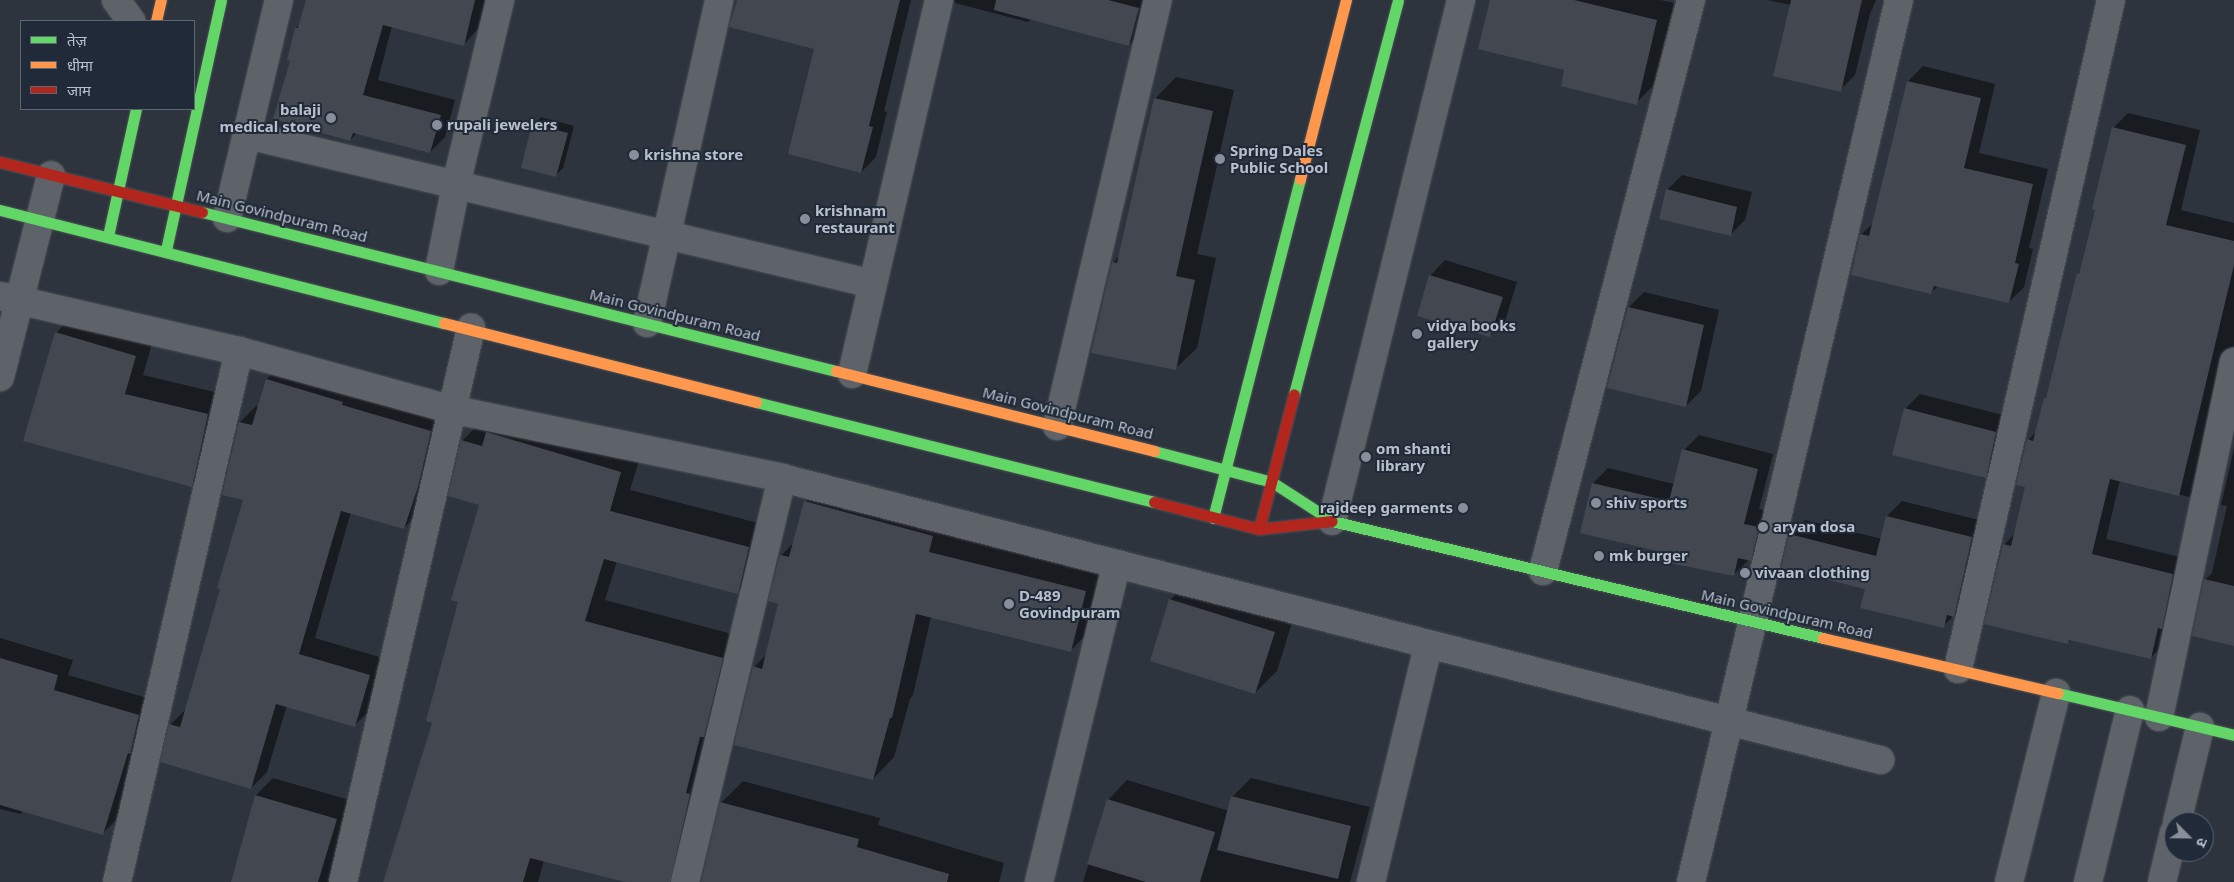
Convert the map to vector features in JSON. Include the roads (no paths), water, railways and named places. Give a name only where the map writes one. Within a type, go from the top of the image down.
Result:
[{"type":"street","points":[[116,0],[130,20]]},
{"type":"street","points":[[156,20],[161,0]]},
{"type":"street","points":[[166,250],[221,0]]},
{"type":"street","points":[[227,218],[279,0]]},
{"type":"street","points":[[439,271],[456,184],[500,0]]},
{"type":"street","points":[[647,323],[719,0]]},
{"type":"street","points":[[852,374],[939,0]]},
{"type":"street","points":[[1057,426],[1158,0]]},
{"type":"street","points":[[1213,518],[1224,468],[1346,0]]},
{"type":"street","points":[[1259,529],[1398,0]]},
{"type":"street","points":[[1332,521],[1461,0]]},
{"type":"street","points":[[1543,571],[1691,0]]},
{"type":"street","points":[[1691,882],[1899,0]]},
{"type":"street","points":[[1958,670],[2111,0]]},
{"type":"street","points":[[108,236],[136,110]]},
{"type":"street","points":[[248,135],[873,284]]},
{"type":"street","name":"Main Govindpuram Road","points":[[0,162],[1224,468],[1272,482],[1332,521]]},
{"type":"street","points":[[0,377],[9,299],[40,220],[51,175]]},
{"type":"street","name":"Main Govindpuram Road","points":[[0,210],[166,250],[1259,529],[1332,521],[2234,735]]},
{"type":"street","points":[[9,299],[239,351],[450,409],[782,478],[1116,566],[1428,646],[1730,720],[1880,760]]},
{"type":"street","points":[[343,882],[450,409],[471,328]]},
{"type":"street","points":[[117,882],[239,351]]},
{"type":"street","points":[[2159,717],[2234,362]]},
{"type":"street","points":[[685,882],[782,478]]},
{"type":"street","points":[[1039,882],[1116,566]]},
{"type":"street","points":[[1371,882],[1428,646]]},
{"type":"street","points":[[2009,882],[2056,693]]},
{"type":"street","points":[[2088,882],[2130,710]]},
{"type":"street","points":[[2179,812],[2200,727]]},
{"type":"street","points":[[2162,882],[2167,862]]},
{"type":"place","name":"balaji medical store","points":[[331,118]]},
{"type":"place","name":"rupali jewelers","points":[[437,125]]},
{"type":"place","name":"krishna store","points":[[634,155]]},
{"type":"place","name":"Spring Dales Public School","points":[[1220,159]]},
{"type":"place","name":"krishnam restaurant","points":[[805,219]]},
{"type":"place","name":"vidya books gallery","points":[[1417,334]]},
{"type":"place","name":"om shanti library","points":[[1366,457]]},
{"type":"place","name":"shiv sports","points":[[1596,503]]},
{"type":"place","name":"rajdeep garments","points":[[1463,508]]},
{"type":"place","name":"aryan dosa","points":[[1763,527]]},
{"type":"place","name":"mk burger","points":[[1599,556]]},
{"type":"place","name":"vivaan clothing","points":[[1745,573]]},
{"type":"place","name":"D-489 Govindpuram","points":[[1009,604]]}]
